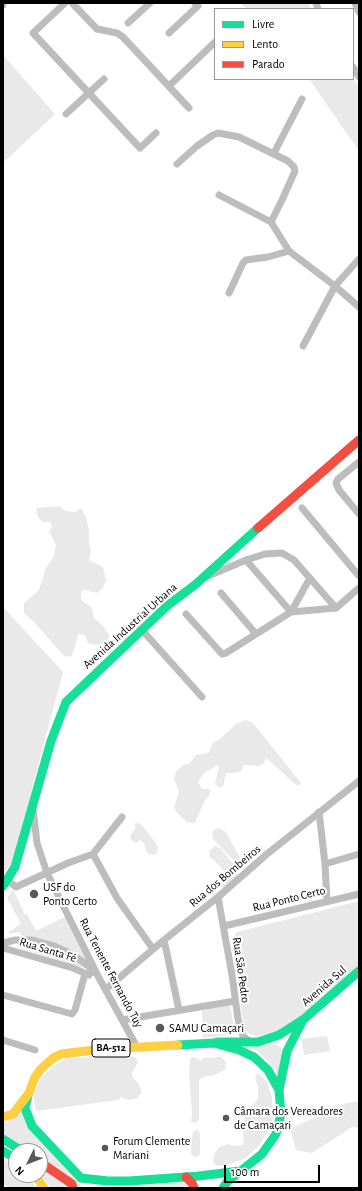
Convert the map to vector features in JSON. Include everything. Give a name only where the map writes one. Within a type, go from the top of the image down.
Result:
[{"type":"street","points":[[65,3],[33,33],[140,148],[156,133]]},
{"type":"street","points":[[72,3],[98,29],[117,33],[123,37],[189,108]]},
{"type":"street","points":[[128,23],[150,3]]},
{"type":"street","points":[[170,33],[198,6],[195,3]]},
{"type":"street","points":[[355,3],[359,12]]},
{"type":"street","points":[[169,86],[214,43]]},
{"type":"street","points":[[66,114],[104,79]]},
{"type":"street","points":[[274,153],[302,99]]},
{"type":"street","points":[[177,164],[197,146],[218,134],[239,137],[292,163],[295,171],[271,222]]},
{"type":"street","points":[[219,195],[271,222],[289,251],[335,286],[359,307]]},
{"type":"street","points":[[229,293],[243,263],[246,260],[268,257],[289,251]]},
{"type":"street","points":[[303,346],[335,286],[359,259]]},
{"type":"street","name":"Avenida Industrial Urbana","points":[[5,883],[15,867],[51,741],[66,702],[167,606],[201,579],[359,440]]},
{"type":"street","points":[[359,462],[336,483],[339,490],[359,514]]},
{"type":"street","points":[[302,508],[359,576]]},
{"type":"street","points":[[201,579],[246,560],[265,554],[277,553],[286,555],[294,560],[336,608]]},
{"type":"street","points":[[246,560],[291,612]]},
{"type":"street","points":[[218,563],[220,568],[226,569]]},
{"type":"street","points":[[291,612],[310,578]]},
{"type":"street","points":[[186,614],[222,654],[226,653],[291,612],[336,608],[359,588]]},
{"type":"street","points":[[221,593],[256,634]]},
{"type":"street","points":[[142,630],[202,697]]},
{"type":"street","name":"Rua dos Bombeiros","points":[[106,989],[218,897],[267,854],[359,781]]},
{"type":"street","name":"Rua Tenente Fernando Tuy","points":[[33,804],[37,843],[47,873],[99,978],[137,1047]]},
{"type":"street","points":[[319,812],[326,864],[327,901]]},
{"type":"street","points":[[5,883],[16,887],[68,863],[93,854],[122,817]]},
{"type":"street","points":[[22,843],[30,840],[37,843]]},
{"type":"street","points":[[93,854],[117,898],[153,949]]},
{"type":"street","points":[[326,864],[359,854]]},
{"type":"street","name":"Rua Ponto Certo","points":[[224,926],[359,894]]},
{"type":"street","name":"Rua São Pedro","points":[[218,897],[240,1029],[250,1042]]},
{"type":"street","points":[[3,944],[15,940],[31,940],[54,946],[71,954],[86,964],[99,978]]},
{"type":"street","points":[[164,940],[179,1010]]},
{"type":"street","name":"Rua Santa Fé","points":[[3,948],[73,968],[99,978]]},
{"type":"street","name":"Avenida Sul","points":[[214,1043],[226,1041],[250,1042],[266,1039],[287,1031],[304,1019],[359,971]]},
{"type":"street","name":"Rua Santa Fé","points":[[3,996],[72,1014],[75,1010],[86,974]]},
{"type":"street","points":[[122,1020],[235,1001]]},
{"type":"street","name":"Avenida Sul","points":[[278,1090],[287,1051],[304,1019]]},
{"type":"street","points":[[266,1039],[282,1043],[287,1051]]},
{"type":"street","points":[[3,1040],[35,1050]]},
{"type":"street","name":"BA-512","points":[[3,1117],[13,1114],[29,1093],[36,1077],[49,1061],[61,1054],[104,1049],[214,1043],[239,1050],[254,1057],[268,1070],[278,1090],[281,1114],[276,1134],[262,1154],[227,1182],[223,1188]]},
{"type":"street","points":[[29,1093],[24,1108],[32,1126],[81,1178],[84,1188]]},
{"type":"street","points":[[48,1167],[72,1184],[73,1188]]},
{"type":"street","points":[[81,1178],[107,1185],[240,1171]]},
{"type":"street","points":[[199,1176],[200,1188]]},
{"type":"street","points":[[186,1177],[190,1180],[194,1188]]},
{"type":"shaded area","points":[[241,3],[309,3],[311,8],[245,8]]},
{"type":"shaded area","points":[[3,55],[55,114],[3,163]]},
{"type":"shaded area","points":[[310,80],[354,80],[359,87],[359,151]]},
{"type":"shaded area","points":[[60,506],[65,511],[75,512],[81,508],[86,517],[89,531],[91,551],[89,560],[103,567],[106,580],[103,588],[97,593],[84,590],[81,594],[81,600],[92,608],[94,618],[104,627],[109,635],[108,641],[98,645],[88,643],[85,635],[78,634],[71,657],[64,656],[24,613],[24,603],[39,590],[46,568],[54,556],[56,545],[49,531],[52,527],[50,522],[43,522],[38,517],[36,508]]},
{"type":"shaded area","points":[[3,607],[63,672],[13,860],[3,876]]},
{"type":"shaded area","points":[[245,720],[254,724],[301,783],[298,786],[266,758],[264,763],[259,766],[244,765],[241,771],[227,773],[224,784],[220,788],[215,784],[219,766],[216,766],[204,773],[198,782],[202,789],[210,789],[210,794],[204,802],[195,823],[187,822],[177,813],[174,807],[179,792],[174,779],[176,771],[185,764],[189,764],[196,755],[209,753],[213,742],[219,740],[236,724]]},
{"type":"shaded area","points":[[135,823],[141,824],[155,842],[158,848],[157,853],[153,855],[149,854],[146,851],[145,845],[140,840],[136,843],[131,840],[130,836],[135,829]]},
{"type":"shaded area","points":[[218,828],[225,831],[244,865],[241,866],[236,863],[213,839],[213,831]]},
{"type":"shaded area","points":[[215,846],[220,848],[238,869],[236,878],[229,886],[221,887],[219,884],[220,879],[225,873],[209,856],[210,850]]},
{"type":"shaded area","points":[[13,889],[25,915],[27,914],[36,931],[65,917],[89,963],[88,966],[84,968],[16,946],[23,943],[20,932],[9,933],[21,924],[7,898]]},
{"type":"shaded area","points":[[359,901],[359,966],[319,999],[288,1028],[277,1033],[256,1036],[249,1034],[244,1027],[238,988],[243,985],[235,934],[237,932]]},
{"type":"shaded area","points":[[230,1005],[235,1034],[203,1038],[202,1010]]},
{"type":"shaded area","points":[[327,1036],[330,1051],[304,1055],[301,1039]]},
{"type":"shaded area","points":[[273,1044],[279,1046],[283,1051],[278,1073],[260,1053],[251,1047]]},
{"type":"shaded area","points":[[130,1056],[136,1058],[138,1062],[132,1073],[133,1078],[139,1084],[142,1093],[137,1098],[128,1100],[122,1098],[121,1096],[119,1100],[36,1111],[33,1095],[41,1079],[52,1067],[67,1058]]},
{"type":"shaded area","points":[[194,1057],[201,1061],[202,1058],[222,1057],[226,1063],[225,1070],[212,1076],[206,1076],[199,1080],[199,1120],[196,1123],[191,1122],[192,1113],[189,1075],[190,1058]]},
{"type":"shaded area","points":[[258,1073],[267,1082],[272,1097],[273,1117],[269,1130],[258,1147],[245,1158],[222,1166],[215,1165],[213,1161],[214,1155],[219,1147],[228,1144],[236,1146],[242,1145],[244,1140],[243,1131],[245,1113],[258,1099],[258,1087],[255,1077]]},
{"type":"shaded area","points":[[359,1101],[359,1128],[352,1127],[312,1153],[296,1150],[290,1129],[343,1104]]},
{"type":"shaded area","points":[[23,1108],[78,1179],[82,1188],[79,1188],[75,1181],[48,1162],[48,1143],[18,1143],[3,1133],[3,1123],[14,1118]]},
{"type":"shaded area","points":[[196,1130],[200,1133],[200,1154],[197,1157],[191,1154],[193,1132]]},
{"type":"shaded area","points":[[3,1158],[8,1161],[8,1183],[33,1183],[37,1188],[9,1188],[3,1184]]},
{"type":"shaded area","points":[[48,1172],[66,1188],[51,1188],[47,1183]]},
{"type":"shaded area","points":[[189,1182],[192,1188],[110,1188],[112,1186]]},
{"type":"traffic: fast","points":[[3,886],[15,867],[51,741],[66,702],[167,606],[196,584],[258,528]]},
{"type":"traffic: fast","points":[[217,1042],[258,1042],[279,1035],[304,1019],[359,971]]},
{"type":"traffic: fast","points":[[279,1090],[287,1051],[302,1022]]},
{"type":"traffic: fast","points":[[178,1045],[214,1043],[239,1050],[254,1057],[268,1070],[279,1090],[281,1114],[276,1134],[262,1154],[227,1182],[223,1188]]},
{"type":"traffic: fast","points":[[28,1095],[25,1108],[32,1126],[81,1178],[108,1181],[129,1181],[199,1176],[240,1171]]},
{"type":"traffic: fast","points":[[3,1139],[9,1143]]},
{"type":"traffic: fast","points":[[3,1151],[8,1154]]},
{"type":"traffic: slow","points":[[3,1117],[13,1114],[29,1093],[35,1077],[41,1069],[53,1058],[61,1054],[103,1049],[178,1045]]},
{"type":"traffic: slow","points":[[41,1183],[44,1188]]},
{"type":"traffic: jam","points":[[258,528],[359,440]]},
{"type":"traffic: jam","points":[[48,1168],[72,1184],[73,1188]]},
{"type":"traffic: jam","points":[[186,1177],[192,1183],[194,1188]]},
{"type":"place","name":"USF do Ponto Certo","points":[[34,894]]},
{"type":"place","name":"SAMU Camaçari","points":[[160,1028]]},
{"type":"place","name":"Câmara dos Vereadores de Camaçari","points":[[226,1118]]},
{"type":"place","name":"Forum Clemente Mariani","points":[[105,1148]]}]
